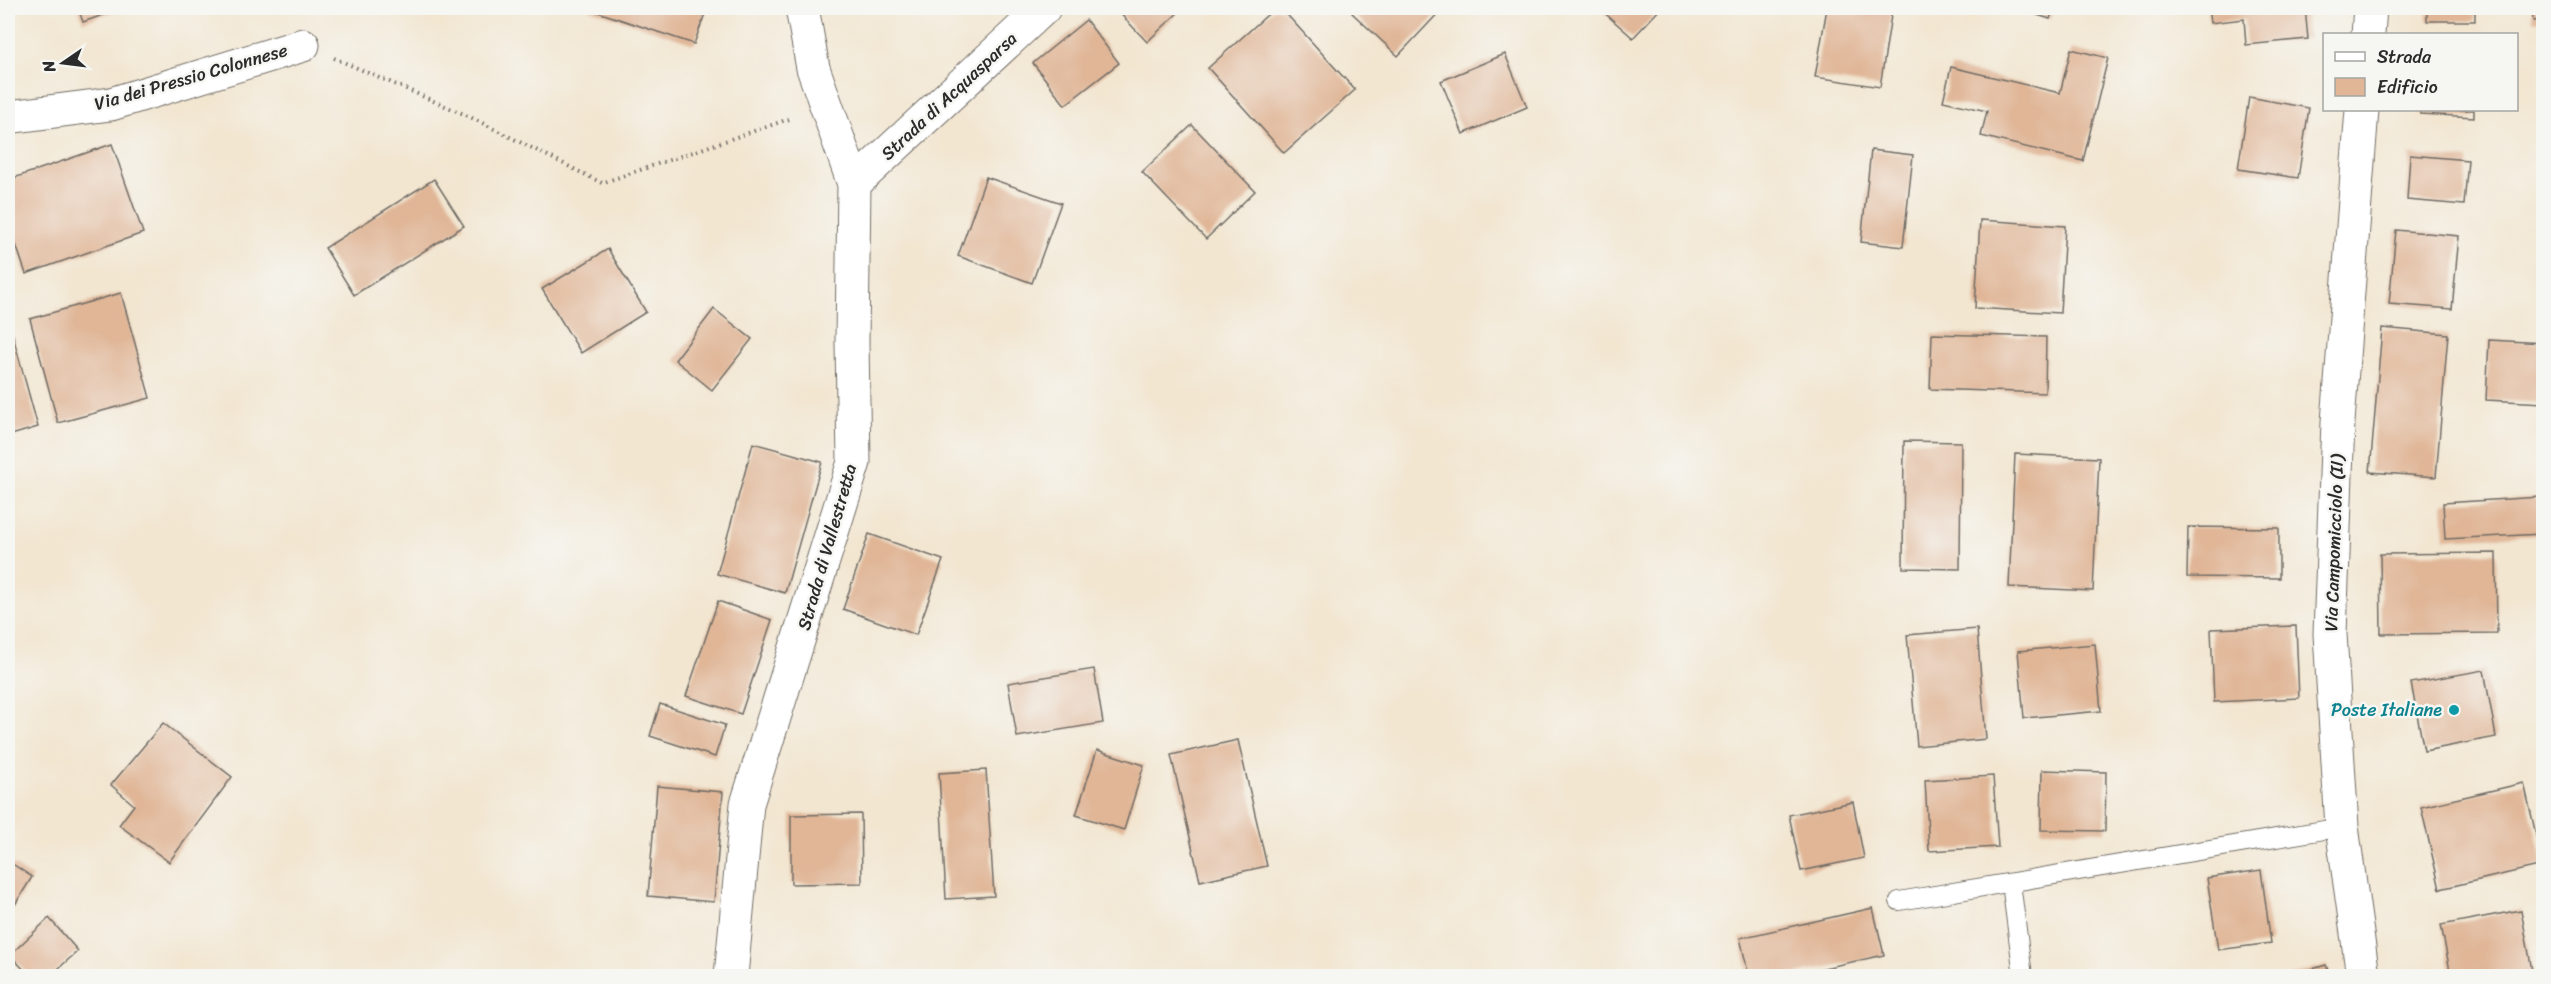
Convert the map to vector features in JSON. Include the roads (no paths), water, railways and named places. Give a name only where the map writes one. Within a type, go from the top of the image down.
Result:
[{"type":"street","name":"Strada di Vallestretta","points":[[731,976],[747,804],[854,462],[852,342],[854,184],[813,68],[802,8]]},
{"type":"street","name":"Strada di Acquasparsa","points":[[854,184],[1044,8]]},
{"type":"street","points":[[2368,33],[2370,8]]},
{"type":"street","name":"Via dei Pressio Colonnese","points":[[8,117],[111,104],[303,45]]},
{"type":"street","name":"Via Campomicciolo (II)","points":[[2362,111],[2338,422],[2330,634],[2342,827],[2363,976]]},
{"type":"lane","points":[[1899,901],[2342,827]]},
{"type":"lane","points":[[2011,883],[2024,976]]},
{"type":"place","name":"Poste Italiane","points":[[2454,710]]}]
